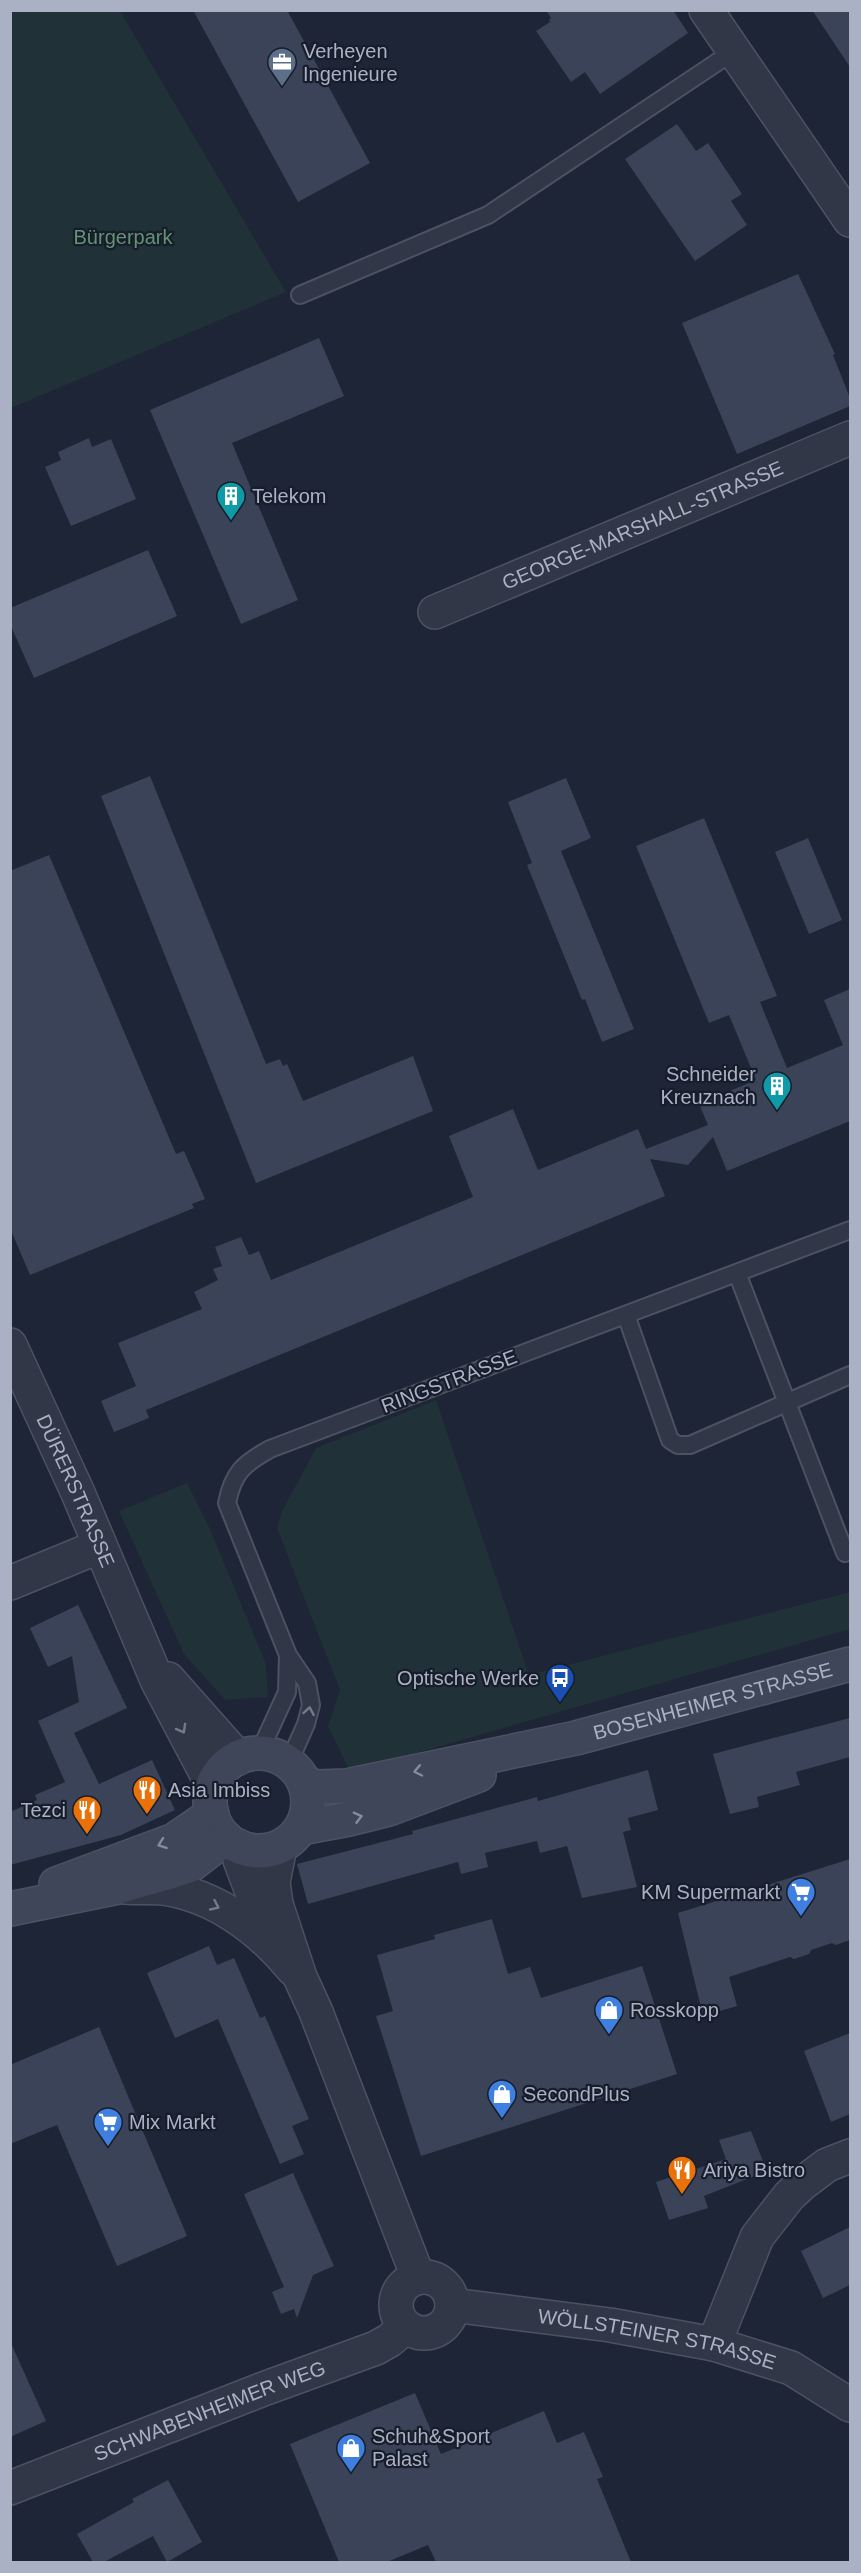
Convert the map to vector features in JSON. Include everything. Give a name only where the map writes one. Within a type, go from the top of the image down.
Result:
[{"type":"street","points":[[706,10],[850,220]]},
{"type":"street","name":"GEORGE-MARSHALL-STRASSE","points":[[435,612],[850,438]]},
{"type":"street","name":"DÜRERSTRASSE","points":[[10,1345],[78,1493],[222,1821]]},
{"type":"street","points":[[10,1583],[100,1546]]},
{"type":"street","name":"DÜRERSTRASSE","points":[[140,1638],[165,1676],[249,1755]]},
{"type":"street","name":"BOSENHEIMER STRASSE","points":[[299,1775],[318,1787],[346,1786],[576,1738],[850,1664]]},
{"type":"street","name":"BOSENHEIMER STRASSE","points":[[290,1837],[389,1809],[576,1738]]},
{"type":"street","points":[[273,1945],[240,1860],[222,1821],[227,1765],[249,1755],[283,1759],[299,1775],[308,1799],[307,1814],[290,1837],[273,1882],[276,1904],[300,1977],[316,2012],[418,2277]]},
{"type":"street","points":[[222,1821],[251,1850],[266,1850],[290,1837]]},
{"type":"street","points":[[10,1909],[118,1887],[191,1865],[222,1821]]},
{"type":"street","points":[[10,1901],[222,1821]]},
{"type":"street","points":[[118,1887],[162,1888],[189,1895],[236,1916],[273,1945],[300,1977]]},
{"type":"street","points":[[714,2344],[757,2237],[789,2196],[804,2182],[827,2165],[850,2156]]},
{"type":"street","points":[[418,2277],[434,2279],[442,2283],[451,2297],[452,2305],[447,2322],[440,2329],[422,2333],[405,2327],[397,2314],[396,2300],[402,2288],[418,2277]]},
{"type":"street","name":"WÖLLSTEINER STRASSE","points":[[452,2305],[610,2325],[714,2344],[791,2368],[850,2405]]},
{"type":"street","name":"SCHWABENHEIMER WEG","points":[[10,2488],[376,2348],[405,2327]]},
{"type":"lane","points":[[300,295],[488,214],[734,51]]},
{"type":"lane","name":"RINGSTRASSE","points":[[299,1775],[294,1751],[306,1724],[311,1704],[307,1683],[288,1655],[227,1503],[231,1482],[248,1462],[270,1449],[850,1230]]},
{"type":"lane","points":[[736,1273],[845,1553]]},
{"type":"lane","points":[[626,1315],[670,1440],[678,1445],[690,1445],[850,1375]]},
{"type":"lane","name":"RINGSTRASSE","points":[[249,1755],[287,1692],[288,1655]]},
{"type":"green space","name":"Bürgerpark","points":[[10,11],[120,11],[286,292],[11,408]]},
{"type":"green space","points":[[436,1400],[529,1675],[850,1592],[850,1629],[350,1772],[328,1726],[340,1690],[277,1528],[282,1511],[316,1448]]},
{"type":"green space","points":[[187,1483],[210,1529],[266,1664],[268,1697],[225,1700],[184,1654],[119,1511]]},
{"type":"building","name":"Verheyen Ingenieure","points":[[193,10],[287,10],[370,163],[298,202]]},
{"type":"building","points":[[546,10],[673,10],[688,33],[600,94],[585,72],[571,82],[536,31],[550,22],[551,18]]},
{"type":"building","points":[[812,10],[850,10],[850,67]]},
{"type":"building","points":[[677,124],[696,151],[708,143],[742,194],[731,201],[747,225],[695,261],[625,159]]},
{"type":"building","points":[[798,274],[835,354],[833,355],[850,398],[850,406],[737,454],[682,323]]},
{"type":"building","name":"Telekom","points":[[319,338],[344,396],[232,443],[298,600],[241,624],[150,410]]},
{"type":"building","points":[[89,438],[92,447],[111,439],[136,499],[71,526],[45,467],[61,460],[58,452]]},
{"type":"building","points":[[148,550],[177,616],[34,678],[10,624],[10,608]]},
{"type":"building","points":[[150,776],[266,1064],[280,1059],[283,1066],[287,1064],[303,1101],[413,1056],[433,1111],[256,1183],[101,796]]},
{"type":"building","points":[[566,778],[591,838],[561,851],[634,1029],[602,1042],[585,999],[582,1000],[527,865],[532,863],[508,802]]},
{"type":"building","points":[[704,818],[777,996],[760,1002],[787,1068],[843,1045],[824,1000],[850,989],[850,1121],[727,1171],[713,1137],[688,1165],[650,1159],[665,1196],[146,1410],[149,1418],[114,1432],[101,1401],[136,1386],[118,1343],[202,1309],[194,1292],[218,1280],[213,1269],[222,1266],[215,1247],[241,1237],[249,1255],[259,1251],[271,1280],[473,1197],[449,1136],[513,1109],[538,1170],[638,1129],[646,1149],[708,1125],[699,1104],[756,1080],[729,1015],[709,1023],[636,846]]},
{"type":"building","points":[[808,838],[842,920],[809,934],[775,852]]},
{"type":"building","points":[[49,855],[176,1154],[184,1151],[205,1199],[192,1204],[194,1208],[30,1275],[10,1228],[10,871]]},
{"type":"building","points":[[78,1605],[127,1708],[74,1733],[99,1784],[152,1760],[175,1810],[121,1835],[10,1865],[10,1812],[37,1800],[35,1795],[65,1782],[38,1721],[79,1702],[72,1656],[48,1667],[30,1628]]},
{"type":"building","points":[[850,1718],[850,1757],[796,1772],[800,1785],[757,1797],[759,1807],[730,1814],[713,1754]]},
{"type":"building","points":[[648,1770],[658,1810],[628,1818],[631,1830],[623,1832],[637,1887],[582,1898],[567,1846],[540,1853],[537,1841],[485,1853],[488,1867],[461,1874],[458,1862],[308,1904],[297,1864],[413,1834],[412,1831],[537,1797],[538,1801]]},
{"type":"building","points":[[850,1859],[850,1940],[836,1945],[832,1943],[794,1959],[790,1957],[729,1977],[737,2006],[703,2016],[678,1913]]},
{"type":"building","points":[[492,1919],[508,1974],[530,1967],[541,1998],[642,1966],[677,2074],[421,2156],[376,2016],[393,2011],[377,1955],[435,1939],[434,1935]]},
{"type":"building","points":[[209,1946],[217,1965],[234,1958],[260,2018],[265,2016],[309,2119],[292,2126],[304,2154],[280,2164],[218,2019],[175,2038],[147,1973]]},
{"type":"building","name":"Mix Markt","points":[[99,2027],[187,2236],[117,2266],[57,2125],[10,2144],[10,2065]]},
{"type":"building","points":[[850,2033],[850,2114],[831,2122],[804,2051]]},
{"type":"building","points":[[751,2131],[767,2171],[704,2196],[708,2208],[669,2220],[656,2182],[726,2159],[719,2140]]},
{"type":"building","points":[[293,2173],[334,2266],[313,2275],[297,2318],[294,2309],[281,2314],[272,2292],[284,2287],[244,2194]]},
{"type":"building","points":[[850,2227],[850,2285],[823,2298],[801,2251]]},
{"type":"building","points":[[10,2341],[46,2421],[10,2437]]},
{"type":"building","points":[[415,2393],[441,2454],[544,2411],[557,2443],[584,2432],[603,2477],[597,2479],[631,2562],[436,2562],[428,2545],[387,2562],[339,2562],[290,2444]]},
{"type":"building","points":[[168,2480],[202,2542],[167,2562],[153,2536],[104,2562],[93,2562],[77,2534],[134,2502],[132,2499]]},
{"type":"place","name":"Verheyen Ingenieure","points":[[282,88]]},
{"type":"place","name":"Telekom","points":[[231,522]]},
{"type":"place","name":"Schneider Kreuznach","points":[[777,1112]]},
{"type":"place","name":"Optische Werke","points":[[560,1704]]},
{"type":"place","name":"Asia Imbiss","points":[[147,1816]]},
{"type":"place","name":"Tezci","points":[[87,1836]]},
{"type":"place","name":"KM Supermarkt","points":[[801,1918]]},
{"type":"place","name":"Rosskopp","points":[[609,2036]]},
{"type":"place","name":"SecondPlus","points":[[502,2120]]},
{"type":"place","name":"Mix Markt","points":[[108,2148]]},
{"type":"place","name":"Ariya Bistro","points":[[682,2196]]},
{"type":"place","name":"Schuh&Sport Palast","points":[[351,2474]]}]
